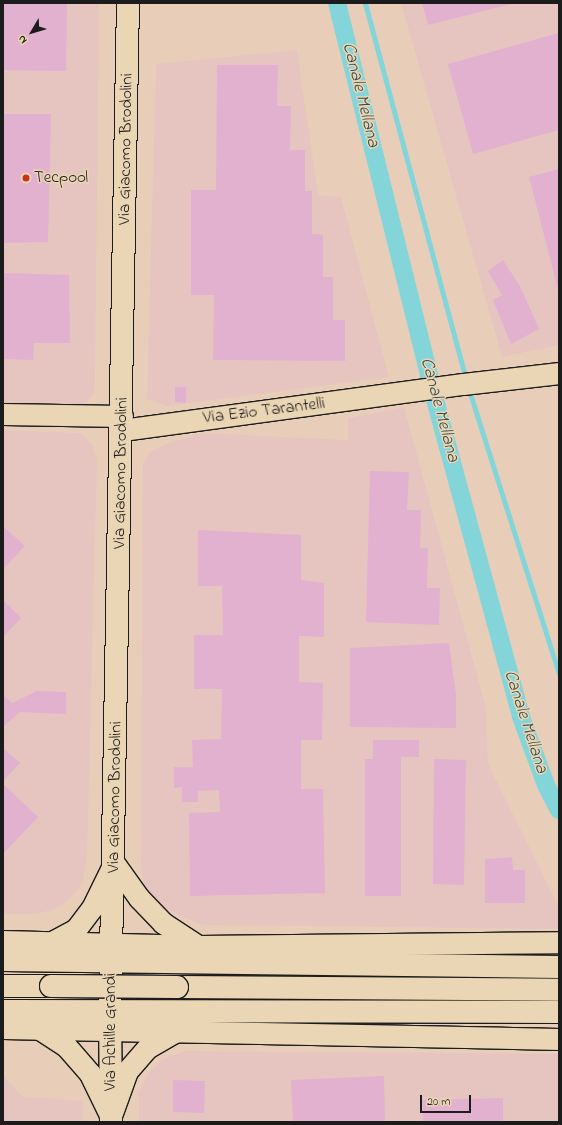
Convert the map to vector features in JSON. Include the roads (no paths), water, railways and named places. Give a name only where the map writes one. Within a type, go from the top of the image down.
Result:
[{"type":"main road","name":"Via Giacomo Brodolini","points":[[111,951],[122,423],[128,3]]},
{"type":"main road","points":[[3,960],[111,951],[559,967]]},
{"type":"main road","name":"Via Achille Grandi","points":[[110,1120],[111,951]]},
{"type":"main road","points":[[3,986],[177,986],[559,990]]},
{"type":"main road","points":[[3,1011],[110,1021],[559,1012]]},
{"type":"street","name":"Via Ezio Tarantelli","points":[[3,414],[122,423],[406,393],[557,372]]},
{"type":"street","points":[[52,942],[76,929],[92,908],[114,863],[139,898],[163,923],[198,946]]},
{"type":"street","points":[[3,941],[52,942],[111,951],[198,946],[559,942]]},
{"type":"street","points":[[3,1028],[38,1028],[110,1021],[180,1029],[559,1039]]},
{"type":"street","points":[[38,1028],[66,1046],[90,1074],[110,1120]]},
{"type":"street","points":[[110,1120],[127,1070],[147,1048],[180,1029]]},
{"type":"waterway","name":"Canale Mellana","points":[[337,3],[437,407],[521,717],[546,785],[559,810]]},
{"type":"waterway","points":[[365,3],[466,380]]},
{"type":"waterway","points":[[468,387],[559,674]]},
{"type":"place","name":"Tecpool","points":[[26,178]]}]
